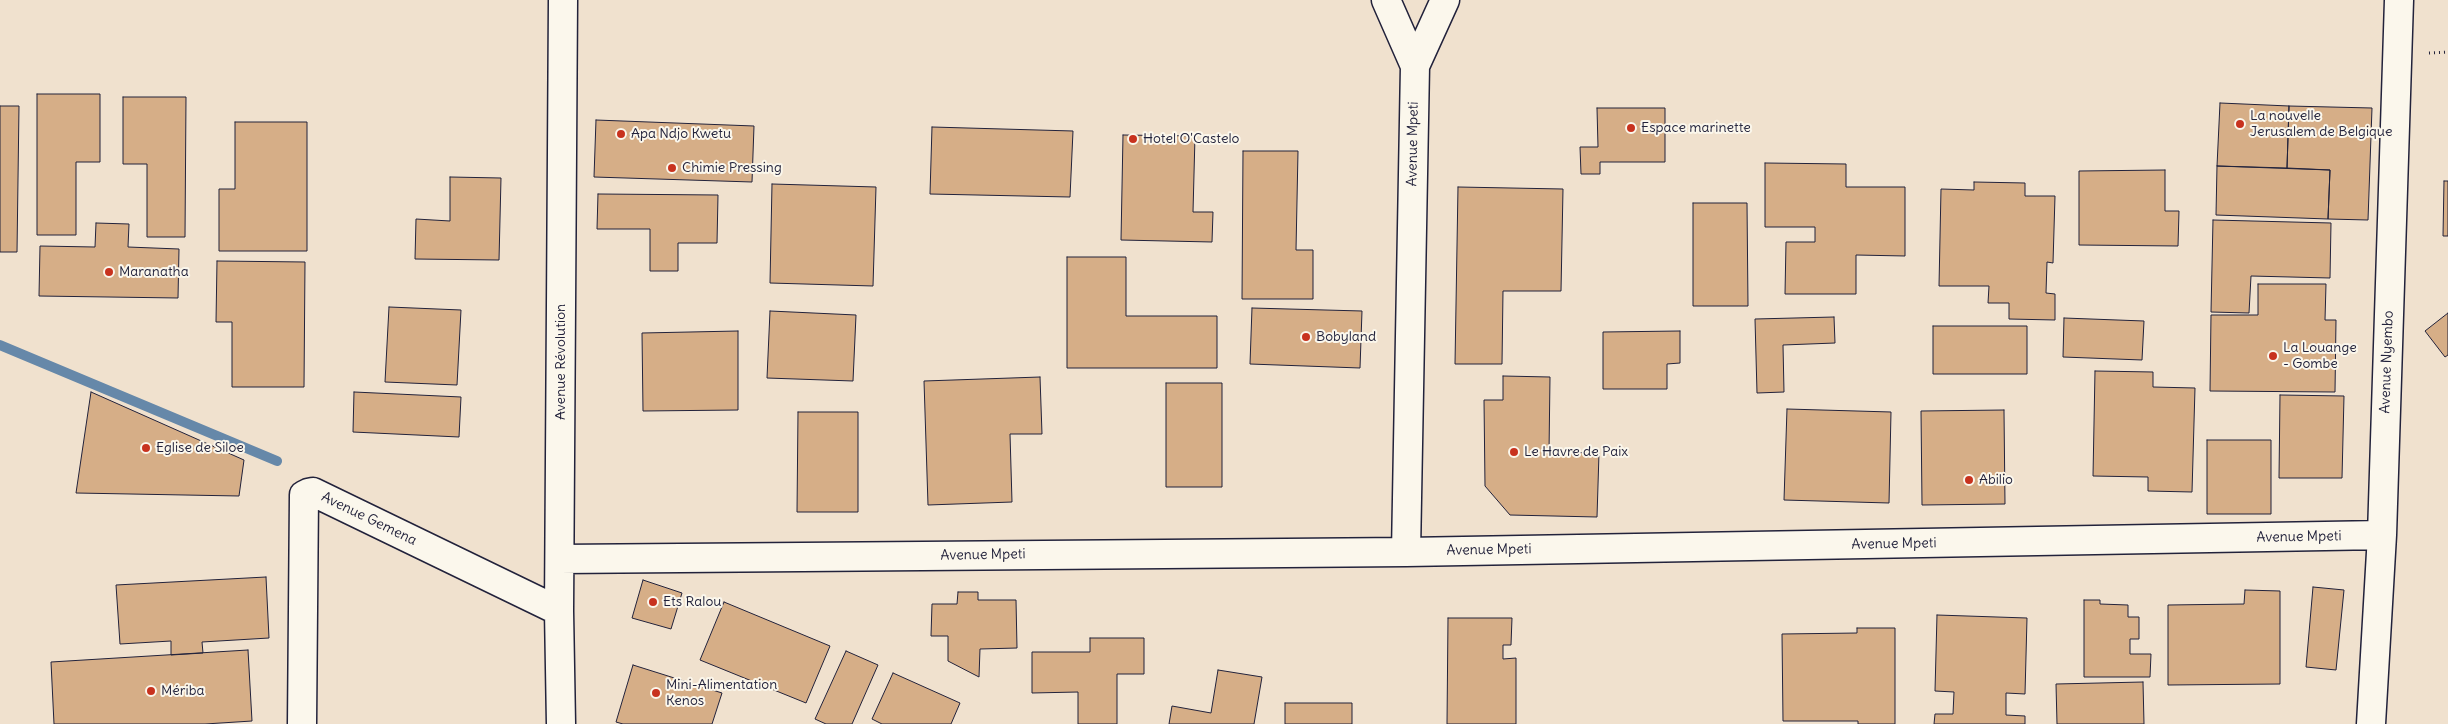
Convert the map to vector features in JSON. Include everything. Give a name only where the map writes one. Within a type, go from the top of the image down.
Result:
[{"type":"street","name":"Avenue Révolution","points":[[561,724],[559,611],[564,0]]},
{"type":"street","name":"Avenue Mpeti","points":[[1386,0],[1415,66]]},
{"type":"street","name":"Avenue Mpeti","points":[[1406,552],[1415,66],[1444,0]]},
{"type":"street","name":"Avenue Nyembo","points":[[2373,723],[2382,535],[2399,0]]},
{"type":"street","name":"Avenue Gemena","points":[[302,724],[304,495],[308,493],[313,492],[559,611]]},
{"type":"street","name":"Avenue Mpeti","points":[[560,559],[1406,552],[2382,535]]},
{"type":"building","points":[[37,94],[100,94],[100,162],[76,162],[76,235],[37,235]]},
{"type":"building","points":[[123,97],[186,97],[185,237],[147,237],[147,164],[123,164]]},
{"type":"building","points":[[2220,103],[2289,106],[2287,168],[2217,166]]},
{"type":"building","points":[[0,106],[19,106],[17,252],[0,252]]},
{"type":"building","points":[[2289,106],[2372,108],[2368,220],[2328,219],[2330,170],[2287,168]]},
{"type":"building","name":"Espace marinette","points":[[1597,108],[1665,108],[1665,162],[1600,162],[1600,174],[1581,174],[1580,147],[1598,147]]},
{"type":"building","points":[[596,120],[754,126],[752,182],[594,177]]},
{"type":"building","points":[[235,122],[307,122],[307,251],[219,251],[219,189],[235,189]]},
{"type":"building","points":[[932,127],[1073,131],[1070,197],[930,194]]},
{"type":"building","points":[[1123,135],[1195,136],[1193,212],[1213,212],[1212,242],[1121,240]]},
{"type":"building","points":[[1243,151],[1298,151],[1296,250],[1313,250],[1313,299],[1242,299]]},
{"type":"building","points":[[1765,163],[1846,164],[1846,187],[1905,187],[1905,256],[1856,255],[1856,294],[1785,294],[1786,242],[1815,242],[1815,227],[1765,227]]},
{"type":"building","points":[[2217,166],[2330,170],[2328,219],[2216,215]]},
{"type":"building","points":[[2165,170],[2165,211],[2179,211],[2178,246],[2079,245],[2079,171]]},
{"type":"building","points":[[450,177],[501,178],[499,260],[415,259],[416,219],[450,221]]},
{"type":"building","points":[[2444,181],[2448,181],[2448,236],[2443,236]]},
{"type":"building","points":[[1974,182],[2025,183],[2025,196],[2055,196],[2053,263],[2047,262],[2046,293],[2055,294],[2055,320],[2009,319],[2009,303],[1988,303],[1989,286],[1939,286],[1941,189],[1974,190]]},
{"type":"building","points":[[772,184],[876,187],[873,286],[770,283]]},
{"type":"building","points":[[1458,187],[1563,189],[1561,291],[1503,291],[1502,364],[1455,364]]},
{"type":"building","points":[[598,194],[718,195],[717,243],[678,243],[678,271],[650,271],[650,229],[597,229]]},
{"type":"building","points":[[1693,203],[1747,203],[1748,306],[1693,306]]},
{"type":"building","points":[[2213,220],[2331,223],[2330,278],[2251,276],[2249,313],[2211,312]]},
{"type":"building","name":"Maranatha","points":[[96,223],[129,224],[128,247],[179,249],[178,298],[39,296],[40,246],[95,247]]},
{"type":"building","points":[[1067,257],[1126,257],[1126,316],[1217,316],[1217,368],[1067,368]]},
{"type":"building","points":[[217,261],[305,262],[304,387],[232,387],[232,322],[216,322]]},
{"type":"building","name":"La Louange - Gombe","points":[[2258,284],[2326,284],[2325,320],[2336,320],[2335,392],[2210,391],[2211,315],[2258,315]]},
{"type":"building","points":[[389,307],[461,310],[457,385],[385,382]]},
{"type":"building","name":"Bobyland","points":[[1252,308],[1362,311],[1360,368],[1250,364]]},
{"type":"building","points":[[770,311],[856,315],[853,381],[767,378]]},
{"type":"building","points":[[2448,313],[2448,355],[2445,357],[2425,331]]},
{"type":"building","points":[[1834,317],[1835,343],[1783,345],[1784,392],[1757,393],[1755,319]]},
{"type":"building","points":[[2064,318],[2144,321],[2142,360],[2063,357]]},
{"type":"building","points":[[1933,326],[2027,326],[2027,374],[1933,374]]},
{"type":"building","points":[[738,331],[738,410],[643,411],[642,333]]},
{"type":"building","points":[[1680,331],[1680,363],[1667,364],[1667,389],[1603,389],[1603,332]]},
{"type":"building","points":[[2095,371],[2153,372],[2153,387],[2195,388],[2192,492],[2148,491],[2148,477],[2093,476]]},
{"type":"building","points":[[1503,376],[1550,377],[1549,452],[1599,453],[1597,517],[1510,515],[1485,486],[1484,400],[1503,400]]},
{"type":"building","points":[[1040,377],[1042,434],[1010,434],[1012,502],[928,505],[924,381]]},
{"type":"building","points":[[1166,383],[1222,383],[1222,487],[1166,487]]},
{"type":"building","points":[[91,392],[244,460],[239,496],[76,493]]},
{"type":"building","points":[[354,392],[461,397],[459,437],[353,432]]},
{"type":"building","points":[[2280,395],[2344,396],[2342,478],[2279,478]]},
{"type":"building","points":[[1787,409],[1891,412],[1889,503],[1784,500]]},
{"type":"building","points":[[2004,410],[2005,504],[1922,505],[1921,411]]},
{"type":"building","points":[[798,412],[858,412],[858,512],[797,512]]},
{"type":"building","points":[[2207,440],[2271,440],[2271,514],[2207,514]]},
{"type":"building","points":[[266,577],[269,638],[202,642],[203,653],[171,655],[171,641],[120,644],[116,585]]},
{"type":"building","points":[[643,580],[682,593],[671,629],[632,618]]},
{"type":"building","points":[[2313,587],[2344,590],[2336,670],[2306,667]]},
{"type":"building","points":[[2245,590],[2280,591],[2280,684],[2168,685],[2168,605],[2244,604]]},
{"type":"building","points":[[958,592],[978,592],[978,600],[1016,600],[1017,648],[980,649],[979,677],[948,661],[948,636],[931,636],[932,604],[957,604]]},
{"type":"building","points":[[2084,600],[2100,600],[2100,604],[2128,605],[2128,617],[2139,617],[2139,639],[2130,639],[2130,654],[2151,654],[2150,677],[2084,677]]},
{"type":"building","points":[[724,602],[830,646],[806,703],[700,660]]},
{"type":"building","points":[[1937,615],[2027,618],[2025,694],[2006,693],[2006,715],[2025,716],[2025,724],[1934,724],[1935,714],[1953,714],[1954,692],[1935,691]]},
{"type":"building","points":[[1448,618],[1512,618],[1511,645],[1503,645],[1503,659],[1516,658],[1516,724],[1447,724]]},
{"type":"building","points":[[1857,628],[1895,628],[1895,724],[1858,724],[1858,721],[1783,721],[1782,634],[1857,633]]},
{"type":"building","points":[[1090,638],[1144,638],[1144,674],[1117,674],[1117,724],[1078,724],[1078,692],[1032,693],[1032,652],[1090,652]]},
{"type":"building","name":"Mériba","points":[[248,650],[252,721],[205,724],[54,724],[51,662]]},
{"type":"building","points":[[846,651],[878,665],[852,724],[826,724],[815,719]]},
{"type":"building","points":[[633,665],[722,693],[712,724],[623,724],[616,722]]},
{"type":"building","points":[[1218,670],[1262,677],[1254,724],[1169,724],[1172,706],[1211,713]]},
{"type":"building","points":[[893,673],[960,703],[951,724],[882,724],[872,719]]},
{"type":"building","points":[[2143,682],[2144,724],[2057,724],[2056,684]]},
{"type":"building","points":[[1285,703],[1352,703],[1352,724],[1285,724]]},
{"type":"waterway","points":[[0,345],[277,461]]},
{"type":"place","name":"La nouvelle Jerusalem de Belgique","points":[[2240,124]]},
{"type":"place","name":"Espace marinette","points":[[1631,128]]},
{"type":"place","name":"Apa Ndjo Kwetu","points":[[621,134]]},
{"type":"place","name":"Hotel O'Castelo","points":[[1133,139]]},
{"type":"place","name":"Chimie Pressing","points":[[672,168]]},
{"type":"place","name":"Maranatha","points":[[109,272]]},
{"type":"place","name":"Bobyland","points":[[1306,337]]},
{"type":"place","name":"La Louange - Gombe","points":[[2273,356]]},
{"type":"place","name":"Eglise de Siloe","points":[[146,448]]},
{"type":"place","name":"Le Havre de Paix","points":[[1514,452]]},
{"type":"place","name":"Abilio","points":[[1969,480]]},
{"type":"place","name":"Ets Ralou","points":[[653,602]]},
{"type":"place","name":"Mériba","points":[[151,691]]},
{"type":"place","name":"Mini-Alimentation Kenos","points":[[656,693]]}]
